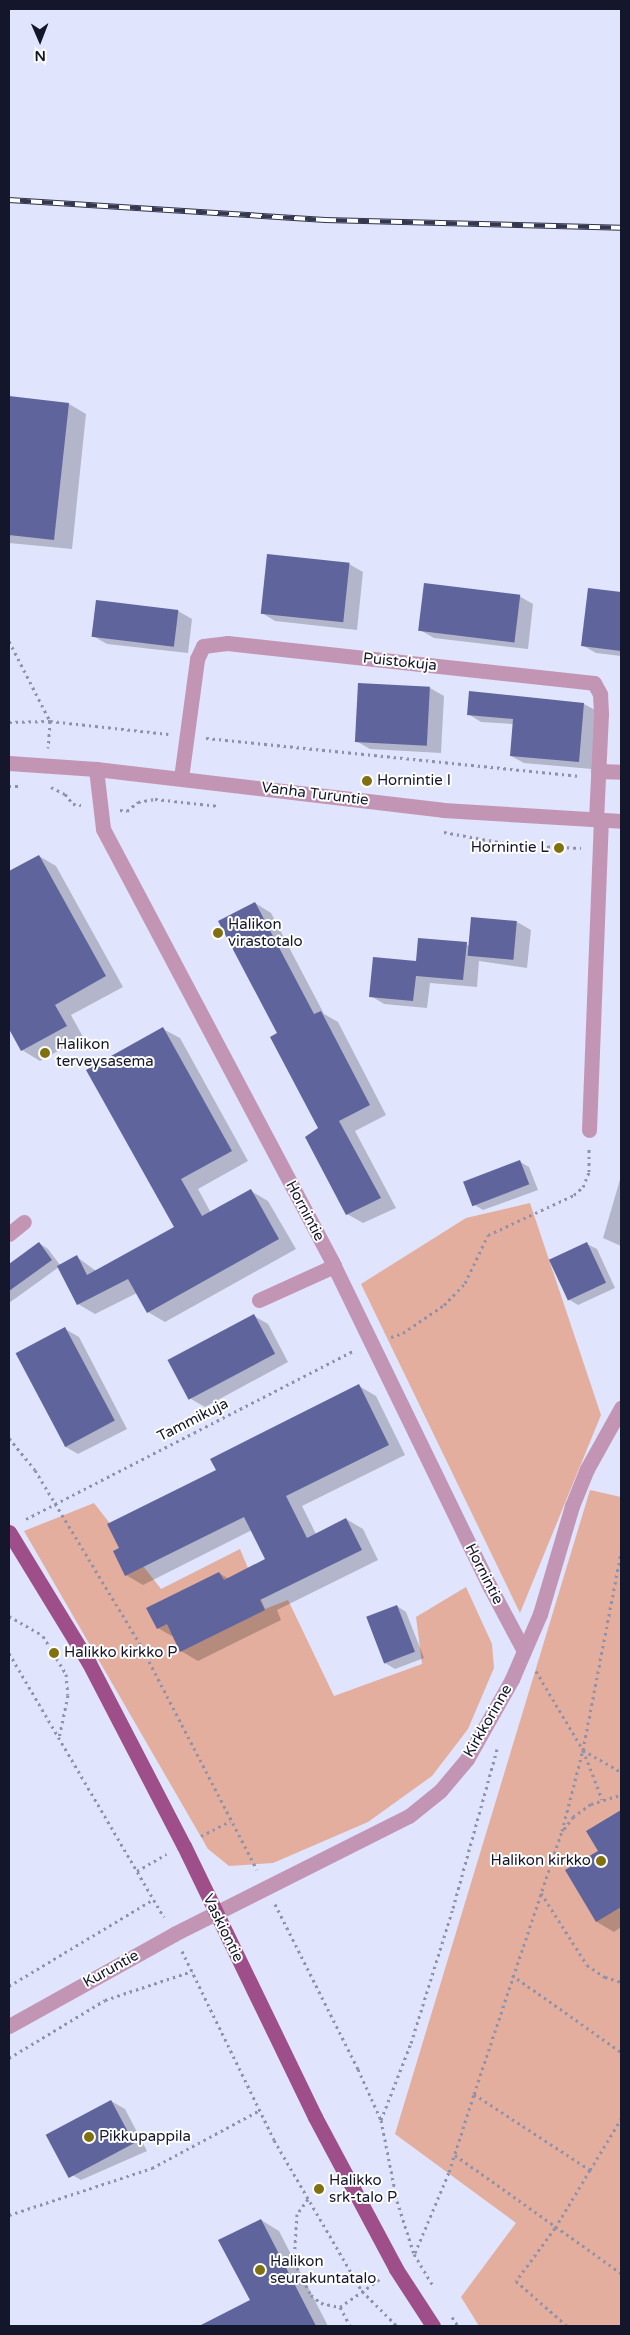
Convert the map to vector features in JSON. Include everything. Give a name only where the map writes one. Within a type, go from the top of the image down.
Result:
[{"type":"main road","name":"Vaskiontie","points":[[9,1532],[88,1663],[215,1913],[315,2117],[428,2325]]},
{"type":"street","name":"Puistokuja","points":[[180,778],[197,659],[203,646],[227,643],[594,683],[600,694],[598,774],[600,846],[589,1130]]},
{"type":"street","name":"Vanha Turuntie","points":[[9,763],[47,764],[180,778],[443,810],[621,821]]},
{"type":"street","name":"Hornintie","points":[[96,769],[103,829],[334,1266],[524,1651]]},
{"type":"street","points":[[598,774],[621,772]]},
{"type":"street","points":[[9,1234],[24,1222]]},
{"type":"street","points":[[260,1300],[334,1266]]},
{"type":"street","name":"Kirkkorinne","points":[[215,1913],[408,1816],[440,1790],[467,1759],[488,1725],[524,1651],[543,1605],[572,1506],[587,1469],[621,1408]]},
{"type":"street","name":"Kuruntie","points":[[9,2026],[215,1913]]},
{"type":"path","points":[[9,641],[50,720],[47,764]]},
{"type":"path","points":[[9,722],[50,720],[186,736],[598,774]]},
{"type":"path","points":[[46,785],[64,794],[73,804],[127,811],[138,802],[155,799],[224,806]]},
{"type":"path","points":[[9,786],[27,786]]},
{"type":"path","points":[[439,831],[515,845],[578,849],[600,846]]},
{"type":"path","name":"Tammikuja","points":[[26,1519],[371,1342],[403,1334],[444,1305],[465,1284],[488,1235],[574,1195],[583,1187],[588,1172],[589,1130]]},
{"type":"path","points":[[414,2254],[455,2155],[512,1975],[562,1831],[583,1750],[621,1552]]},
{"type":"path","points":[[9,1616],[43,1636],[66,1674],[68,1695],[59,1739]]},
{"type":"path","points":[[9,1653],[174,1934],[260,2110],[308,2199],[362,2291],[397,2326]]},
{"type":"path","points":[[534,1669],[583,1750],[602,1799]]},
{"type":"path","points":[[381,2120],[411,2043],[453,1908],[498,1740]]},
{"type":"path","points":[[583,1750],[621,1772]]},
{"type":"path","points":[[562,1831],[573,1816],[602,1799],[621,1795]]},
{"type":"path","points":[[541,1893],[587,1965],[605,1977],[621,1982]]},
{"type":"path","points":[[9,1986],[154,1900]]},
{"type":"path","points":[[9,2058],[105,2000],[192,1971]]},
{"type":"path","points":[[512,1975],[621,2052]]},
{"type":"path","points":[[474,2094],[590,2170]]},
{"type":"path","points":[[9,2215],[63,2200],[152,2168],[260,2110]]},
{"type":"path","points":[[566,2326],[516,2281],[555,2228],[621,2119]]},
{"type":"path","points":[[455,2155],[555,2228],[621,2273]]},
{"type":"path","points":[[308,2199],[297,2214],[294,2262],[311,2295],[321,2303],[340,2307],[362,2291]]},
{"type":"path","points":[[340,2307],[350,2326]]},
{"type":"shaded area","points":[[530,1203],[601,1415],[520,1613],[361,1284],[466,1218]]},
{"type":"shaded area","points":[[590,1490],[621,1497],[621,2326],[479,2326],[461,2297],[516,2223],[395,2134]]},
{"type":"shaded area","points":[[94,1503],[161,1589],[240,1549],[265,1609],[288,1600],[334,1696],[422,1664],[416,1617],[466,1587],[492,1644],[494,1668],[468,1729],[432,1776],[368,1822],[273,1863],[229,1866],[208,1849],[24,1531]]},
{"type":"building","points":[[9,396],[69,403],[54,540],[9,535]]},
{"type":"building","points":[[267,554],[350,563],[343,622],[261,614]]},
{"type":"building","points":[[424,583],[520,595],[514,642],[418,631]]},
{"type":"building","points":[[588,588],[621,592],[621,651],[581,646]]},
{"type":"building","points":[[96,600],[178,610],[174,647],[91,637]]},
{"type":"building","points":[[358,683],[430,687],[427,746],[355,742]]},
{"type":"building","points":[[469,691],[584,703],[579,762],[510,756],[513,719],[467,715]]},
{"type":"building","points":[[39,855],[106,976],[55,1005],[67,1026],[21,1051],[9,1029],[9,871]]},
{"type":"building","points":[[255,902],[314,1014],[321,1011],[370,1105],[339,1121],[381,1198],[346,1215],[305,1137],[318,1128],[270,1037],[277,1033],[218,921]]},
{"type":"building","points":[[471,917],[517,921],[513,960],[468,956]]},
{"type":"building","points":[[418,938],[467,942],[463,980],[416,976],[413,1001],[369,997],[373,957],[416,961]]},
{"type":"building","points":[[163,1027],[232,1151],[181,1179],[202,1216],[251,1189],[279,1239],[147,1313],[128,1279],[77,1305],[57,1266],[77,1255],[87,1275],[174,1227],[86,1070]]},
{"type":"building","points":[[520,1160],[529,1184],[472,1206],[463,1182]]},
{"type":"building","points":[[39,1242],[52,1260],[9,1291],[9,1264]]},
{"type":"building","points":[[587,1242],[606,1283],[568,1301],[549,1260]]},
{"type":"building","points":[[254,1314],[275,1354],[189,1400],[167,1360]]},
{"type":"building","points":[[65,1327],[115,1421],[65,1447],[16,1353]]},
{"type":"building","points":[[359,1384],[389,1445],[286,1496],[307,1538],[346,1518],[362,1550],[260,1600],[265,1610],[180,1652],[167,1624],[157,1629],[146,1608],[219,1572],[224,1580],[265,1559],[244,1517],[125,1576],[113,1551],[119,1548],[107,1524],[216,1470],[210,1459]]},
{"type":"building","points":[[397,1605],[415,1652],[384,1664],[366,1617]]},
{"type":"building","name":"Halikon kirkko","points":[[621,1810],[621,1907],[596,1922],[565,1870],[598,1851],[586,1831]]},
{"type":"building","name":"Pikkupappila","points":[[111,2100],[134,2143],[69,2178],[46,2135]]},
{"type":"building","name":"Halikon seurakuntatalo","points":[[261,2219],[316,2326],[199,2326],[250,2300],[218,2240]]},
{"type":"railway","points":[[9,200],[325,220],[621,228]]},
{"type":"place","name":"Hornintie I","points":[[367,781]]},
{"type":"place","name":"Hornintie L","points":[[559,848]]},
{"type":"place","name":"Halikon virastotalo","points":[[218,933]]},
{"type":"place","name":"Halikon terveysasema","points":[[45,1053]]},
{"type":"place","name":"Halikko kirkko P","points":[[54,1653]]},
{"type":"place","name":"Halikon kirkko","points":[[601,1861]]},
{"type":"place","name":"Pikkupappila","points":[[89,2137]]},
{"type":"place","name":"Halikko srk-talo P","points":[[319,2189]]},
{"type":"place","name":"Halikon seurakuntatalo","points":[[260,2270]]}]
